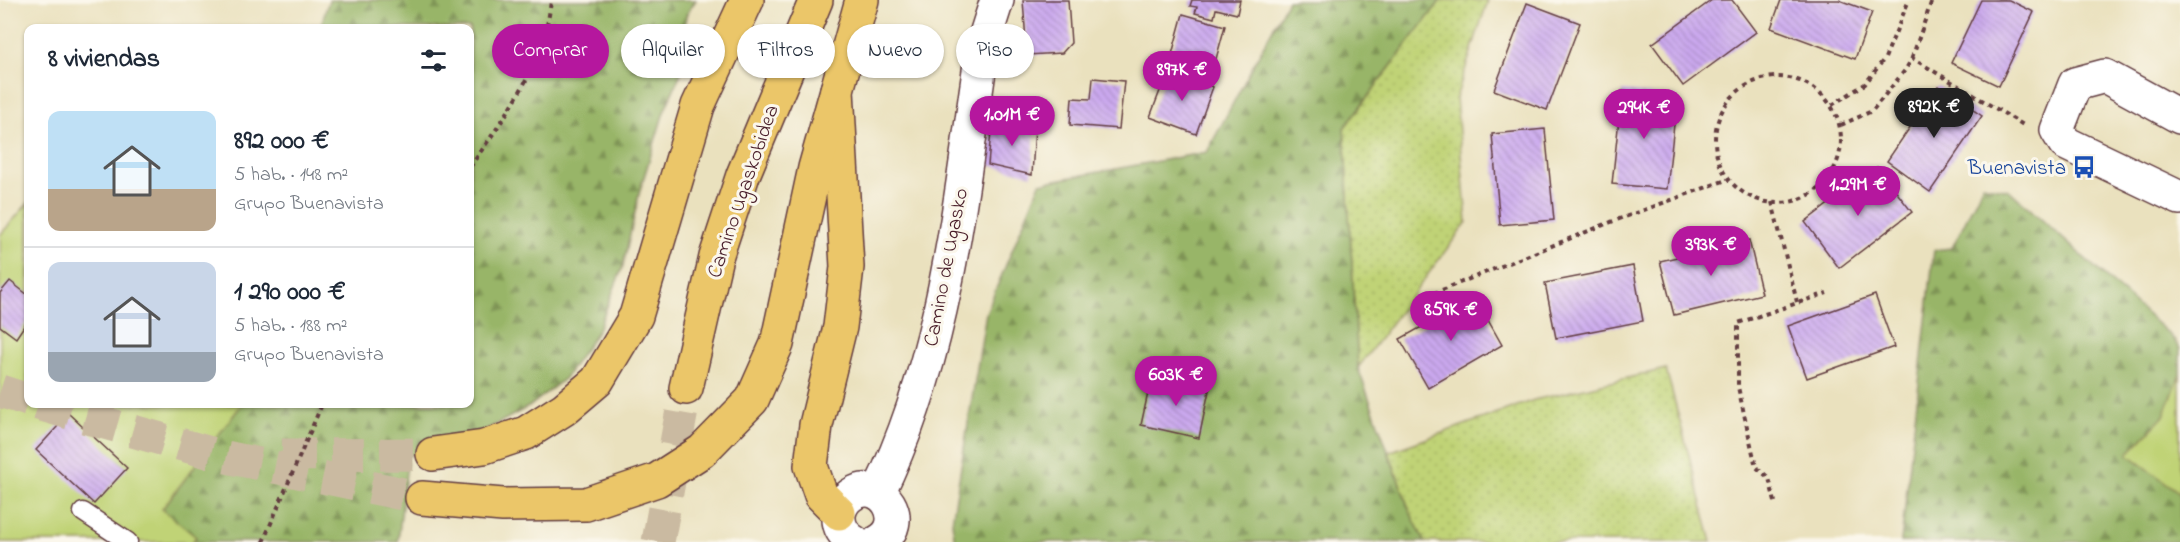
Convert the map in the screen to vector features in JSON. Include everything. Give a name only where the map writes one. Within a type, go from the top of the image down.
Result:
[{"type":"main road","points":[[433,454],[484,447],[526,433],[564,409],[597,381],[636,316],[698,106],[747,0]]},
{"type":"main road","name":"Camino Ugaskobidea","points":[[686,388],[716,256],[733,206],[816,0]]},
{"type":"main road","points":[[422,498],[503,505],[586,504],[657,480],[702,451],[752,400],[777,344],[815,168],[862,0]]},
{"type":"main road","points":[[837,90],[847,267],[840,327],[816,425],[811,466],[821,495],[839,513]]},
{"type":"street","name":"Camino de Ugasko","points":[[878,493],[897,454],[915,406],[938,322],[983,44],[997,0]]},
{"type":"street","points":[[2180,117],[2105,76],[2075,84],[2057,130],[2065,143],[2180,198]]},
{"type":"street","points":[[854,542],[843,532],[839,513],[842,505],[853,494],[861,490],[878,493],[891,505],[894,514],[890,532],[878,542]]},
{"type":"lane","points":[[83,512],[128,542]]},
{"type":"path","points":[[474,161],[518,98],[548,30],[551,0]]},
{"type":"path","points":[[1832,105],[1864,84],[1885,58],[1909,0]]},
{"type":"path","points":[[1840,125],[1872,111],[1906,69],[1932,0]]},
{"type":"path","points":[[1912,58],[2033,131],[2065,143]]},
{"type":"path","points":[[1778,76],[1799,80],[1818,90],[1832,105],[1840,125],[1842,146],[1837,166],[1825,183],[1808,196],[1788,202],[1772,202],[1747,196],[1729,179],[1720,165],[1715,145],[1717,124],[1725,105],[1739,89],[1758,80],[1778,76]]},
{"type":"path","points":[[1417,300],[1611,222],[1729,179]]},
{"type":"path","points":[[1772,202],[1797,302]]},
{"type":"path","points":[[1775,502],[1769,478],[1756,467],[1738,387],[1738,323],[1827,293]]},
{"type":"path","points":[[263,542],[320,408]]},
{"type":"green space","points":[[329,0],[696,0],[686,15],[685,24],[621,24],[621,78],[679,78],[664,112],[640,190],[623,266],[597,332],[565,378],[530,406],[484,431],[436,452],[408,455],[398,542],[192,542],[196,538],[162,509],[239,408],[474,408],[474,24],[321,24]]},
{"type":"green space","points":[[1288,0],[1441,0],[1344,128],[1358,368],[1410,512],[1425,542],[955,542],[952,522],[986,313],[1040,183],[1207,152]]},
{"type":"green space","points":[[1441,0],[1488,0],[1456,98],[1467,222],[1358,368],[1344,128]]},
{"type":"green space","points":[[1983,185],[2009,190],[2171,336],[2180,349],[2180,375],[2164,416],[2128,454],[2180,493],[2180,542],[1901,542],[1934,250],[1952,248]]},
{"type":"green space","points":[[24,208],[24,408],[239,408],[162,509],[196,537],[192,542],[0,542],[0,235]]},
{"type":"green space","points":[[1666,369],[1712,542],[1425,542],[1410,512],[1389,452],[1534,400]]},
{"type":"green space","points":[[2180,375],[2180,493],[2128,454],[2164,416]]},
{"type":"building","points":[[1023,0],[1068,0],[1071,43],[1062,53],[1034,55],[1034,24],[1025,24]]},
{"type":"building","points":[[1192,0],[1240,0],[1237,14],[1216,9],[1214,18],[1195,13],[1197,7],[1190,6]]},
{"type":"building","points":[[1712,0],[1732,0],[1756,32],[1683,86],[1652,44]]},
{"type":"building","points":[[1781,0],[1839,0],[1872,12],[1855,59],[1771,28]]},
{"type":"building","points":[[1981,0],[2009,0],[2034,12],[1999,86],[1951,63]]},
{"type":"building","points":[[1527,3],[1580,23],[1547,110],[1494,90]]},
{"type":"building","points":[[1183,14],[1225,26],[1213,70],[1171,58]]},
{"type":"building","points":[[1168,70],[1213,87],[1196,134],[1150,117]]},
{"type":"building","points":[[1093,78],[1124,81],[1119,129],[1070,125],[1072,98],[1091,99]]},
{"type":"building","points":[[1938,86],[1982,116],[1930,192],[1887,161]]},
{"type":"building","points":[[1622,91],[1677,97],[1667,189],[1612,184]]},
{"type":"building","points":[[992,120],[1035,127],[1032,175],[988,165]]},
{"type":"building","points":[[1545,129],[1554,220],[1500,225],[1492,134]]},
{"type":"building","points":[[1877,167],[1912,212],[1839,268],[1805,222]]},
{"type":"building","points":[[1749,240],[1762,294],[1674,315],[1660,261]]},
{"type":"building","points":[[1633,266],[1643,321],[1556,338],[1545,283]]},
{"type":"building","points":[[10,281],[24,292],[24,326],[16,338],[0,326],[0,293]]},
{"type":"building","points":[[1875,295],[1894,347],[1807,378],[1788,326]]},
{"type":"building","points":[[1475,297],[1502,345],[1428,388],[1400,339]]},
{"type":"building","points":[[1172,378],[1210,386],[1199,438],[1141,425],[1151,379],[1170,383]]},
{"type":"building","points":[[69,414],[127,468],[94,504],[36,450]]},
{"type":"tunnel","points":[[658,542],[686,388]]},
{"type":"tunnel","points":[[0,391],[24,399]]},
{"type":"tunnel","points":[[52,408],[221,456],[422,498]]},
{"type":"tunnel","points":[[282,455],[433,454]]},
{"type":"place","name":"Buenavista","points":[[2084,167]]}]
